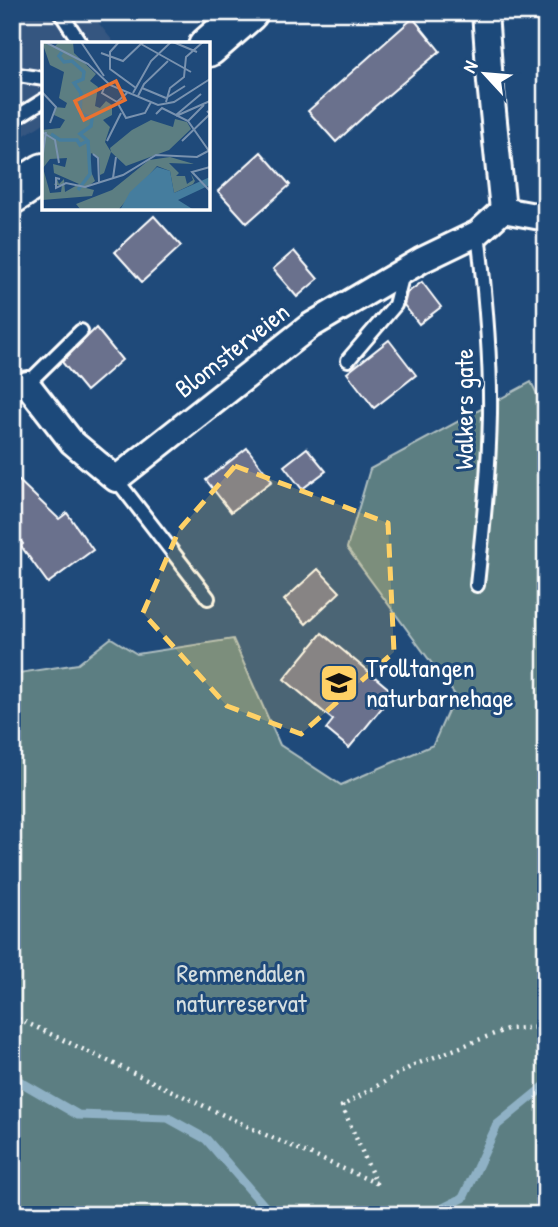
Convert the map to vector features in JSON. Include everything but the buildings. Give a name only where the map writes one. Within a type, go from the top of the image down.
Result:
[{"type":"highway","points":[[210,45],[248,12]]},
{"type":"highway","points":[[12,194],[42,174]]},
{"type":"street","points":[[485,12],[489,82],[503,210],[546,218]]},
{"type":"street","name":"Blomsterveien","points":[[117,479],[310,326],[404,270],[478,233],[503,210]]},
{"type":"street","points":[[27,384],[72,442],[117,479]]},
{"type":"lane","points":[[60,12],[79,42]]},
{"type":"lane","points":[[12,74],[42,79]]},
{"type":"lane","points":[[12,120],[42,101]]},
{"type":"lane","name":"Walkers gate","points":[[477,585],[490,414],[486,313],[478,233]]},
{"type":"lane","points":[[348,360],[395,305],[404,270]]},
{"type":"lane","points":[[27,384],[81,331]]},
{"type":"lane","points":[[117,479],[208,598]]},
{"type":"path","points":[[12,1016],[376,1184],[342,1106],[414,1065],[507,1029],[546,1027]]},
{"type":"highlighted area","points":[[235,466],[388,523],[394,652],[301,734],[227,706],[143,613],[179,530]]},
{"type":"shaded area","points":[[12,12],[90,12],[113,42],[42,42],[42,124],[12,143]]},
{"type":"green space","name":"Remmendalen naturreservat","points":[[531,382],[546,412],[546,1215],[12,1215],[12,674],[78,664],[111,638],[137,654],[233,639],[280,745],[341,785],[433,745],[455,695],[347,548],[370,469]]},
{"type":"waterway","points":[[12,1077],[78,1115],[168,1118],[206,1139],[272,1215]]},
{"type":"waterway","points":[[429,1215],[463,1198],[497,1125],[546,1085]]},
{"type":"place","name":"Trolltangen naturbarnehage","points":[[339,683]]}]
